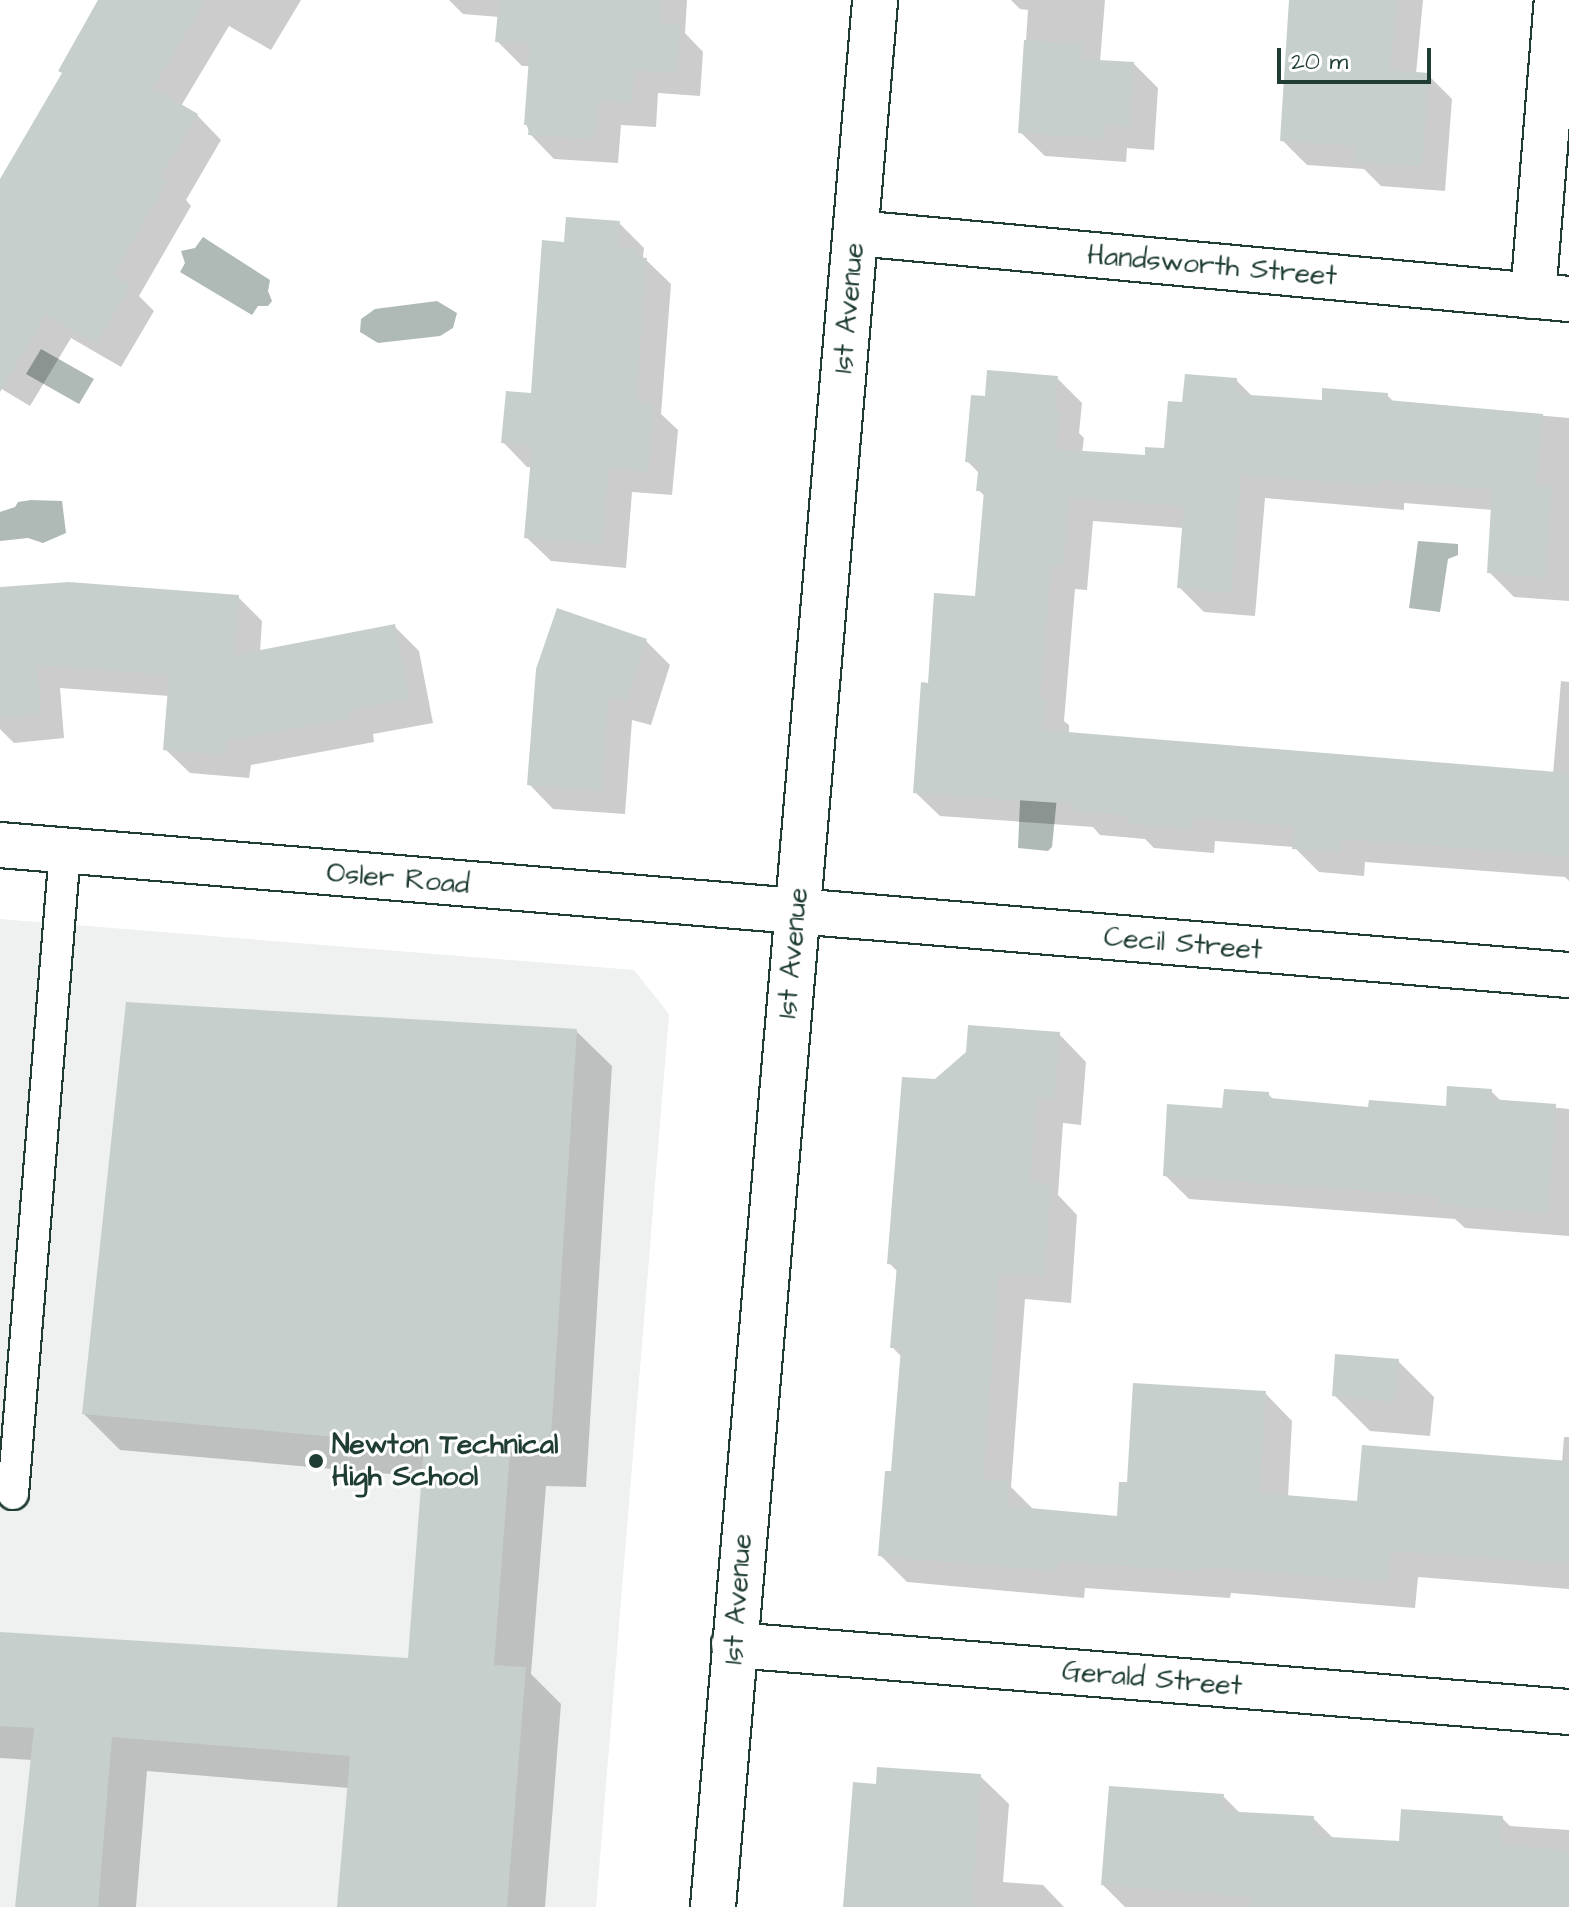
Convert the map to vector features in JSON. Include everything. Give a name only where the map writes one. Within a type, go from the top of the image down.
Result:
[{"type":"street","name":"1st Avenue","points":[[713,1907],[875,0]]},
{"type":"street","points":[[1551,298],[1557,0]]},
{"type":"street","name":"Handsworth Street","points":[[856,233],[1551,298]]},
{"type":"street","name":"Osler Road","points":[[0,845],[797,914]]},
{"type":"street","name":"Cecil Street","points":[[797,914],[1569,975]]},
{"type":"street","name":"Gerald Street","points":[[734,1645],[1569,1712]]},
{"type":"lane","points":[[13,1494],[65,850]]},
{"type":"shaded area","points":[[203,237],[270,280],[268,291],[272,301],[268,306],[258,306],[252,315],[180,272],[185,263],[181,251],[195,248]]},
{"type":"shaded area","points":[[437,301],[457,313],[453,328],[440,336],[378,343],[360,332],[361,319],[375,309]]},
{"type":"shaded area","points":[[41,349],[94,379],[79,404],[26,374]]},
{"type":"shaded area","points":[[62,501],[66,533],[43,543],[28,538],[0,541],[0,512],[15,507],[18,502]]},
{"type":"shaded area","points":[[1418,541],[1458,544],[1458,555],[1448,559],[1440,612],[1409,608]]},
{"type":"shaded area","points":[[1059,777],[1052,847],[1048,851],[1018,848],[1021,779]]},
{"type":"shaded area","name":"Newton Technical High School","points":[[0,919],[634,970],[669,1014],[596,1907],[0,1907]]},
{"type":"building","points":[[98,0],[206,0],[153,88],[198,114],[161,176],[168,180],[113,275],[131,285],[96,344],[46,315],[0,392],[0,179],[62,73],[58,71]]},
{"type":"building","points":[[499,0],[662,0],[660,24],[680,25],[677,73],[634,70],[632,103],[597,101],[595,139],[528,135],[529,125],[524,125],[530,44],[495,42]]},
{"type":"building","points":[[1289,0],[1397,0],[1390,70],[1429,73],[1422,167],[1354,162],[1356,146],[1280,141]]},
{"type":"building","points":[[1024,40],[1083,44],[1081,59],[1134,62],[1130,127],[1104,125],[1103,138],[1018,133]]},
{"type":"building","points":[[566,217],[620,221],[618,248],[638,249],[637,257],[647,258],[636,402],[654,404],[648,472],[609,468],[602,544],[524,538],[532,446],[501,443],[506,391],[531,393],[542,240],[564,242]]},
{"type":"building","points":[[987,370],[1058,376],[1055,411],[1061,412],[1055,449],[1145,455],[1145,447],[1164,448],[1168,401],[1182,402],[1185,374],[1237,378],[1236,394],[1322,400],[1322,388],[1388,393],[1387,400],[1543,414],[1536,485],[1552,487],[1545,578],[1487,573],[1492,489],[1380,480],[1380,486],[1241,475],[1231,593],[1177,588],[1184,506],[1069,498],[1063,567],[1051,566],[1040,698],[1046,699],[1043,730],[1569,773],[1569,856],[1341,839],[1340,852],[1292,849],[1294,826],[1191,818],[1191,829],[1128,824],[1129,816],[1074,811],[1074,804],[913,793],[921,682],[928,683],[934,593],[975,596],[984,491],[976,491],[979,463],[965,462],[971,395],[985,396]]},
{"type":"building","points":[[69,582],[239,595],[234,655],[395,624],[410,699],[350,710],[351,718],[227,741],[226,755],[163,750],[169,675],[37,665],[41,714],[0,718],[0,587]]},
{"type":"building","points":[[557,608],[647,639],[626,701],[608,697],[602,791],[527,785],[536,669]]},
{"type":"building","points":[[126,1002],[577,1029],[550,1452],[510,1451],[494,1665],[526,1667],[507,1907],[337,1907],[350,1756],[112,1737],[98,1907],[15,1907],[34,1728],[0,1726],[0,1632],[408,1658],[424,1445],[82,1414]]},
{"type":"building","points":[[968,1025],[1060,1032],[1054,1098],[1037,1097],[1030,1181],[1051,1185],[1044,1276],[999,1273],[983,1479],[1008,1481],[1007,1506],[1117,1516],[1119,1482],[1127,1482],[1133,1383],[1266,1391],[1260,1493],[1357,1501],[1362,1445],[1569,1461],[1569,1564],[1391,1551],[1388,1582],[1204,1567],[1203,1571],[1058,1562],[1057,1571],[878,1556],[885,1471],[891,1471],[901,1348],[890,1348],[897,1265],[887,1264],[902,1077],[935,1079],[966,1052]]},
{"type":"building","points":[[1447,1086],[1492,1089],[1491,1099],[1556,1104],[1548,1213],[1438,1205],[1439,1196],[1163,1176],[1167,1104],[1222,1108],[1224,1089],[1269,1092],[1269,1098],[1368,1107],[1369,1100],[1446,1106]]},
{"type":"building","points":[[1335,1354],[1399,1359],[1395,1402],[1332,1396]]},
{"type":"building","points":[[877,1767],[981,1774],[972,1907],[843,1907],[853,1782],[876,1784]]},
{"type":"building","points":[[1109,1786],[1224,1794],[1222,1811],[1314,1816],[1313,1836],[1399,1841],[1401,1809],[1503,1816],[1501,1844],[1569,1851],[1569,1907],[1250,1907],[1251,1897],[1101,1885]]},
{"type":"place","name":"Newton Technical High School","points":[[316,1461]]}]
